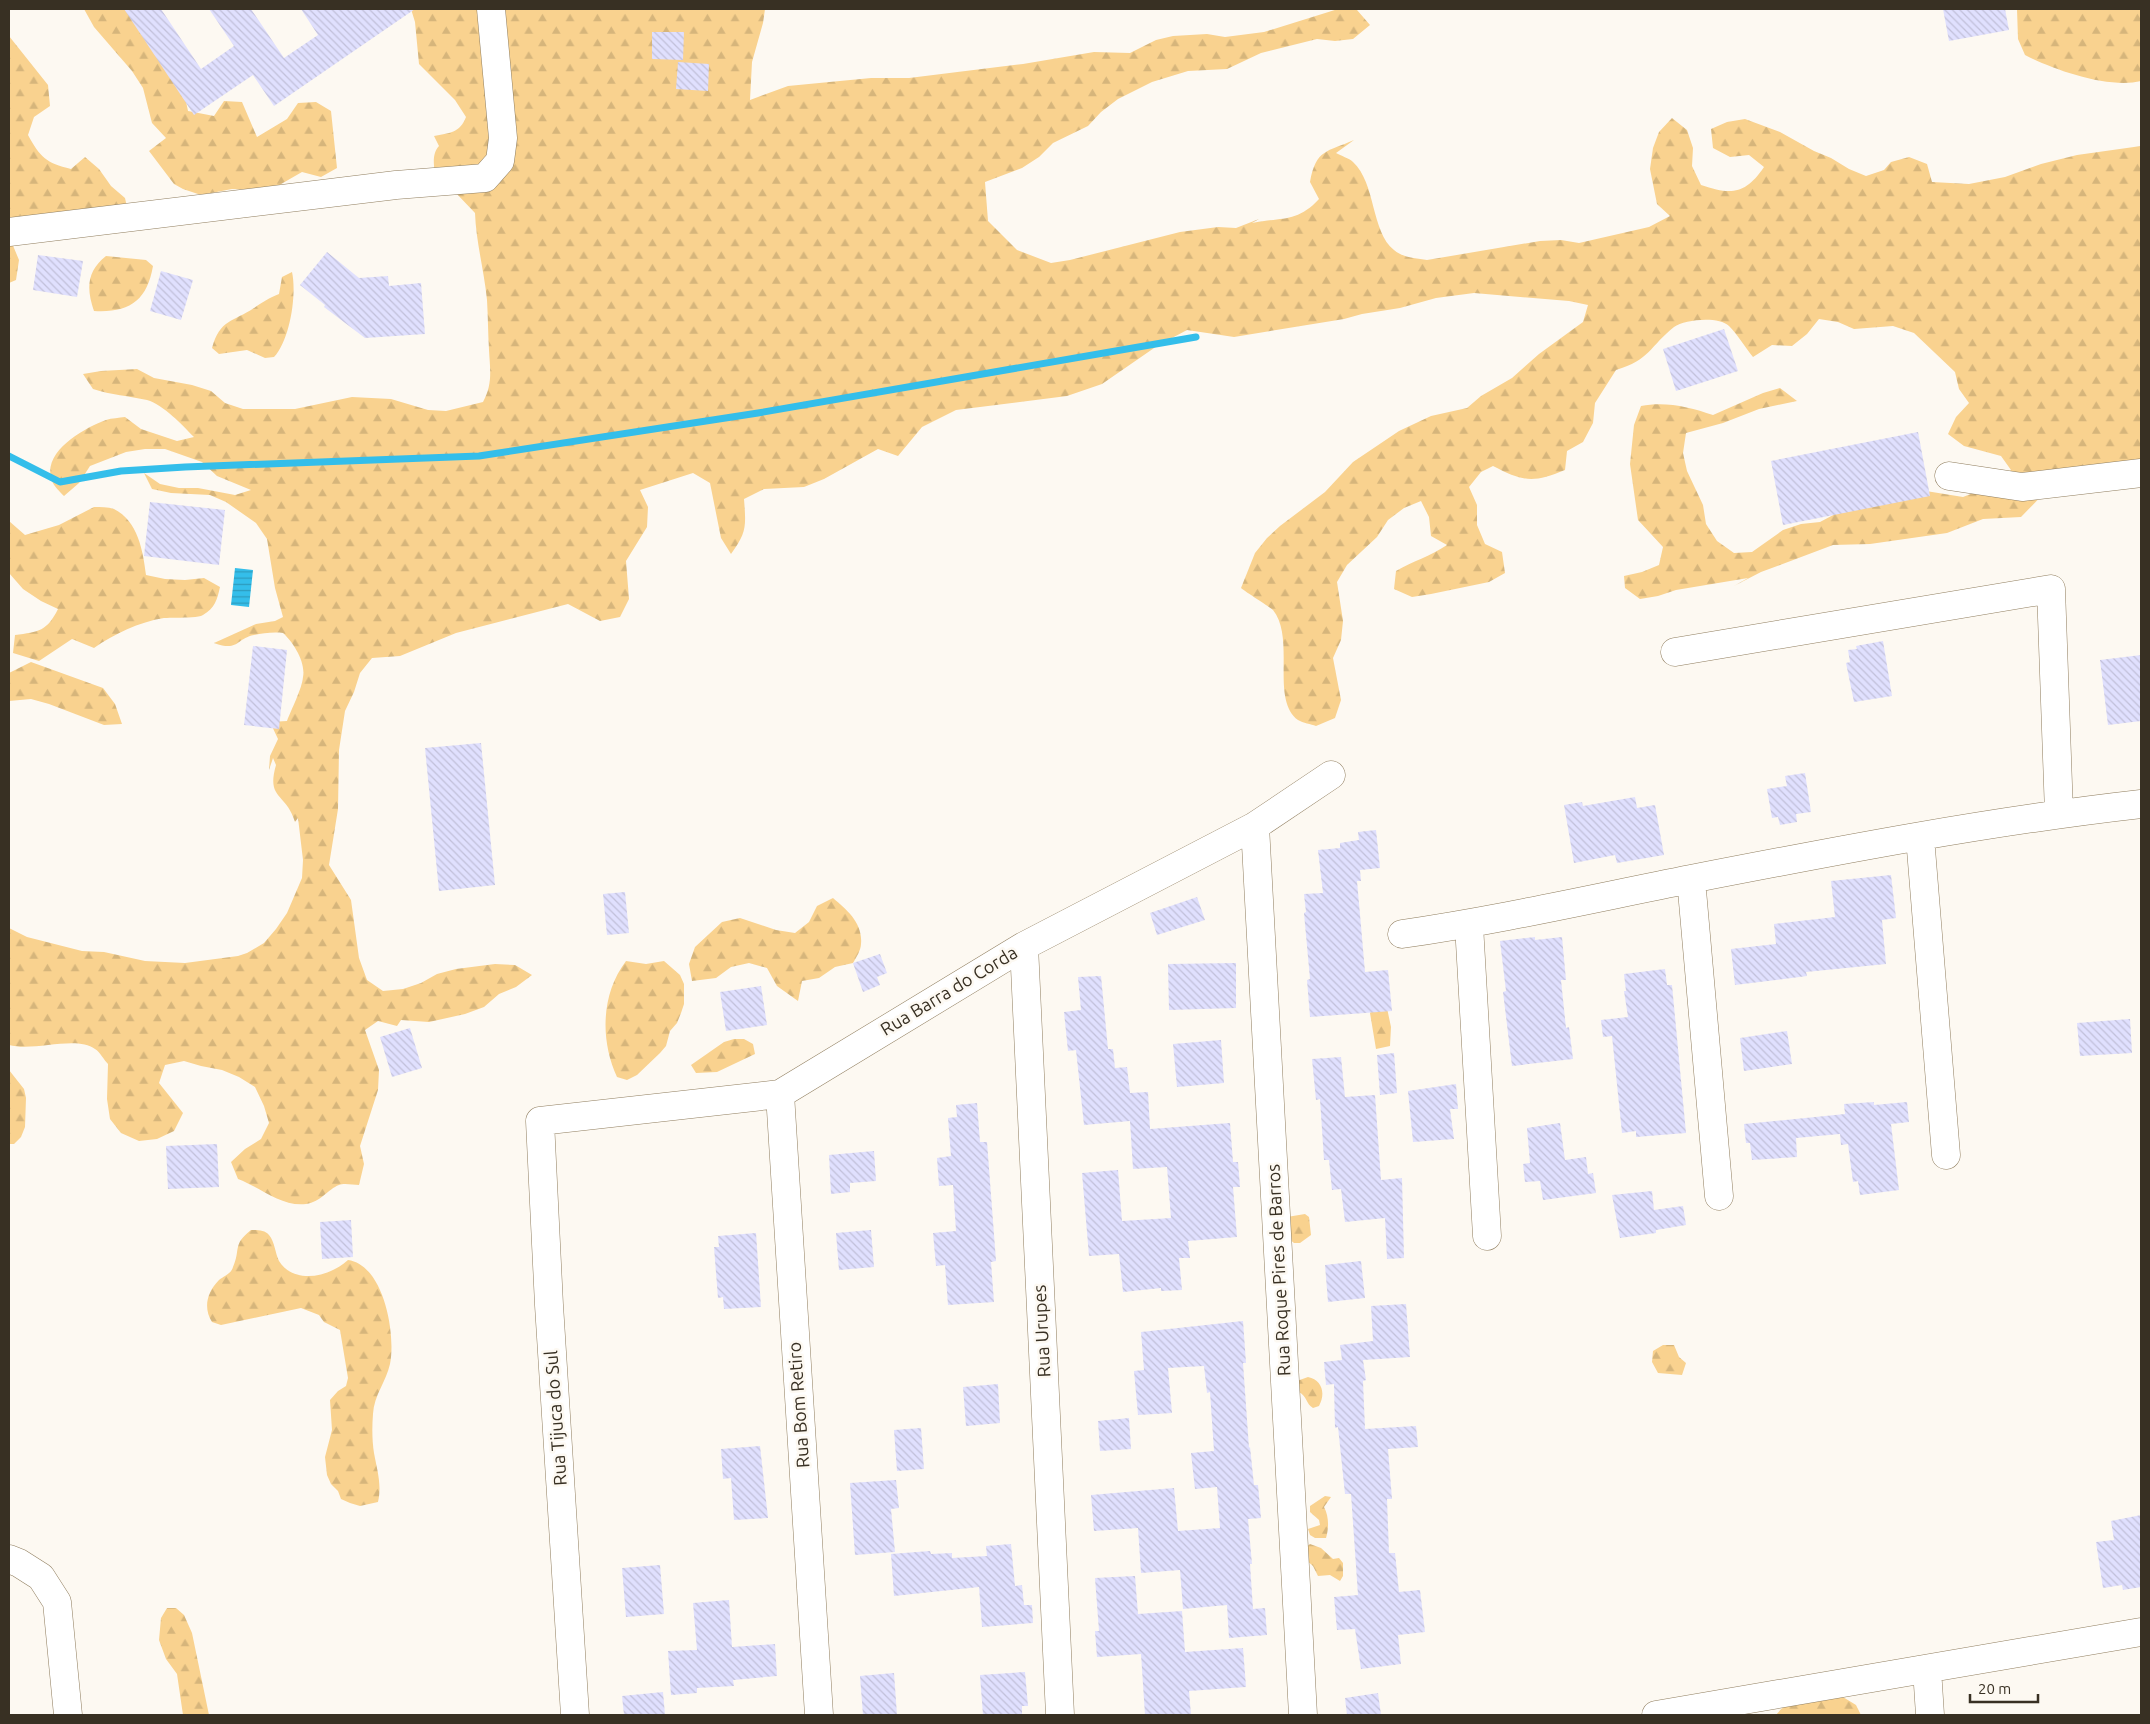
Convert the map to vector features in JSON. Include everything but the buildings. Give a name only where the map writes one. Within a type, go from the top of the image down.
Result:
[{"type":"street","points":[[9,232],[396,185],[485,178],[500,161],[503,138],[492,9]]},
{"type":"street","points":[[1949,476],[2022,487],[2141,473]]},
{"type":"street","points":[[1675,652],[2051,589],[2059,813]]},
{"type":"street","name":"Rua Barra do Corda","points":[[540,1121],[780,1094],[1024,946],[1254,826],[1331,775]]},
{"type":"street","points":[[1402,934],[1469,925],[1691,879],[1920,837],[2059,813],[2141,804]]},
{"type":"street","name":"Rua Roque Pires de Barros","points":[[1254,826],[1303,1715]]},
{"type":"street","points":[[1920,837],[1946,1155]]},
{"type":"street","points":[[1691,879],[1719,1196]]},
{"type":"street","points":[[1469,925],[1487,1236]]},
{"type":"street","name":"Rua Urupes","points":[[1024,946],[1060,1715]]},
{"type":"street","name":"Rua Bom Retiro","points":[[780,1094],[819,1715]]},
{"type":"street","name":"Rua Tijuca do Sul","points":[[540,1121],[549,1305],[575,1715]]},
{"type":"street","points":[[9,1559],[41,1577],[57,1602],[68,1715]]},
{"type":"street","points":[[1656,1715],[2141,1632]]},
{"type":"street","points":[[1927,1669],[1930,1715]]},
{"type":"green space","points":[[84,9],[139,9],[184,92],[188,111],[214,116],[224,101],[242,102],[257,137],[287,119],[298,103],[316,102],[331,111],[337,168],[321,177],[302,172],[269,191],[232,189],[201,195],[174,184],[149,151],[166,138],[152,123],[143,88],[132,71],[94,27]]},
{"type":"green space","points":[[411,9],[765,9],[752,62],[750,100],[788,86],[871,78],[909,78],[1023,64],[1094,52],[1130,53],[1156,40],[1173,36],[1207,34],[1225,37],[1264,32],[1338,9],[1357,10],[1370,25],[1353,39],[1335,41],[1317,39],[1261,53],[1227,69],[1188,71],[1152,82],[1118,99],[1101,112],[1088,126],[1053,143],[1039,157],[1022,168],[985,182],[988,221],[1017,250],[1051,263],[1070,260],[1180,232],[1218,227],[1236,228],[1259,219],[1252,223],[1296,216],[1311,207],[1319,199],[1310,182],[1319,157],[1354,140],[1336,153],[1351,161],[1360,171],[1366,182],[1381,232],[1387,242],[1401,255],[1427,260],[1540,241],[1561,240],[1579,243],[1649,227],[1670,216],[1657,204],[1650,169],[1653,148],[1659,132],[1672,118],[1687,130],[1693,148],[1692,166],[1701,185],[1729,191],[1744,188],[1764,167],[1749,155],[1730,157],[1713,148],[1711,129],[1727,122],[1745,119],[1780,132],[1849,169],[1866,176],[1884,170],[1891,162],[1909,157],[1927,164],[1932,182],[1969,184],[2005,177],[2041,164],[2077,155],[2141,146],[2141,460],[2056,481],[2021,517],[1983,519],[1947,533],[1870,544],[1833,545],[1761,572],[1734,586],[1748,578],[1676,590],[1640,599],[1625,588],[1624,576],[1642,572],[1659,565],[1663,547],[1638,520],[1630,464],[1634,425],[1641,406],[1659,404],[1677,406],[1713,415],[1763,393],[1780,388],[1797,401],[1759,409],[1723,423],[1686,433],[1683,453],[1687,471],[1703,505],[1706,524],[1717,541],[1734,553],[1752,552],[1783,530],[1801,524],[1820,522],[1837,513],[1926,491],[1963,497],[1996,484],[2011,470],[2001,456],[1964,446],[1948,434],[1956,417],[1969,403],[1959,389],[1955,372],[1914,333],[1893,326],[1854,329],[1838,322],[1819,319],[1807,334],[1792,346],[1772,345],[1753,357],[1729,326],[1724,323],[1702,320],[1679,324],[1643,357],[1616,370],[1595,403],[1593,423],[1583,442],[1567,451],[1565,470],[1545,477],[1529,479],[1521,478],[1493,466],[1481,472],[1469,487],[1477,505],[1477,525],[1485,544],[1502,552],[1505,573],[1489,582],[1412,597],[1394,589],[1396,571],[1447,545],[1431,536],[1429,517],[1421,501],[1404,508],[1388,520],[1377,537],[1347,565],[1337,582],[1343,621],[1341,640],[1333,658],[1341,700],[1335,718],[1316,726],[1298,720],[1290,710],[1284,684],[1283,636],[1280,622],[1273,610],[1241,588],[1255,553],[1280,526],[1325,492],[1353,462],[1399,431],[1431,416],[1467,408],[1481,396],[1512,378],[1539,354],[1583,322],[1588,305],[1569,301],[1474,293],[1436,298],[1400,308],[1344,319],[1234,337],[1187,330],[1157,346],[1102,384],[1067,396],[956,410],[922,427],[898,456],[878,449],[824,479],[804,487],[764,489],[744,499],[743,534],[731,554],[721,538],[710,483],[693,473],[640,490],[648,507],[647,527],[626,561],[629,599],[620,617],[600,621],[568,604],[456,633],[400,656],[372,658],[360,673],[345,711],[339,750],[338,809],[329,865],[351,900],[359,958],[367,980],[383,991],[403,989],[421,983],[437,974],[456,969],[495,964],[515,965],[532,975],[516,987],[499,994],[484,1007],[465,1014],[429,1022],[401,1020],[397,1026],[378,1021],[365,1030],[379,1070],[378,1090],[360,1146],[364,1164],[359,1185],[339,1185],[320,1198],[306,1204],[279,1200],[238,1179],[231,1162],[245,1149],[261,1139],[269,1123],[264,1106],[255,1087],[239,1077],[222,1070],[184,1061],[165,1065],[159,1083],[183,1113],[174,1131],[157,1139],[139,1141],[121,1133],[110,1119],[107,1099],[108,1064],[97,1050],[77,1043],[30,1047],[9,1045],[9,928],[27,937],[82,951],[104,952],[145,961],[185,963],[238,956],[264,943],[276,929],[287,913],[302,878],[303,860],[298,818],[295,822],[287,805],[275,791],[273,784],[276,765],[273,758],[269,770],[270,756],[278,739],[270,722],[287,721],[302,682],[303,665],[301,659],[295,647],[283,633],[254,635],[228,646],[214,643],[256,624],[275,621],[283,617],[275,588],[267,539],[256,523],[226,502],[210,495],[171,493],[152,489],[144,473],[160,484],[179,488],[198,488],[235,495],[251,490],[217,476],[202,462],[165,449],[145,449],[126,452],[90,466],[79,483],[64,496],[53,483],[50,470],[58,451],[76,435],[108,419],[125,417],[141,429],[177,441],[194,437],[160,406],[147,400],[93,389],[83,374],[101,371],[137,369],[154,378],[192,385],[211,391],[225,403],[243,409],[295,409],[352,397],[391,399],[428,410],[446,411],[483,402],[490,383],[490,370],[487,300],[475,213],[435,171],[434,165],[435,154],[439,146],[434,136],[457,129],[466,117],[455,100],[419,64],[415,22]]},
{"type":"green space","points":[[2017,9],[2141,9],[2141,81],[2128,83],[2113,82],[2082,77],[2051,67],[2025,55],[2018,39]]},
{"type":"green space","points":[[9,36],[48,85],[50,106],[34,117],[28,135],[36,149],[55,164],[71,169],[85,157],[99,169],[111,186],[125,198],[129,216],[9,222]]},
{"type":"green space","points":[[9,236],[19,260],[16,280],[9,283]]},
{"type":"green space","points":[[106,256],[146,260],[153,266],[146,288],[134,302],[117,310],[94,311],[91,303],[90,280],[95,268]]},
{"type":"green space","points":[[292,272],[294,292],[291,316],[284,340],[274,357],[265,358],[247,350],[219,354],[212,348],[223,326],[279,294],[282,277]]},
{"type":"green space","points":[[94,507],[114,509],[129,521],[141,547],[146,575],[165,579],[185,580],[204,578],[220,587],[215,603],[203,615],[164,618],[145,622],[118,633],[94,648],[72,639],[39,661],[13,653],[15,635],[30,633],[46,626],[58,609],[23,589],[9,573],[9,521],[25,535],[59,525]]},
{"type":"green space","points":[[31,662],[103,688],[115,704],[122,724],[104,725],[31,699],[9,701],[9,673]]},
{"type":"green space","points":[[833,898],[849,912],[857,923],[861,936],[860,949],[853,963],[835,967],[819,978],[802,981],[798,1001],[777,986],[767,968],[749,963],[731,967],[716,978],[692,981],[689,964],[695,947],[722,922],[740,918],[776,930],[795,933],[809,922],[817,906]]},
{"type":"green space","points":[[626,961],[646,964],[664,961],[680,975],[684,984],[684,1004],[677,1023],[670,1031],[666,1046],[637,1075],[627,1080],[617,1077],[611,1063],[606,1033],[608,1002],[618,974]]},
{"type":"green space","points":[[1373,1004],[1387,1008],[1391,1027],[1390,1046],[1376,1049],[1370,1013]]},
{"type":"green space","points":[[744,1039],[753,1044],[755,1054],[717,1072],[696,1073],[691,1065],[724,1042]]},
{"type":"green space","points":[[9,1070],[24,1089],[26,1098],[25,1127],[21,1137],[14,1144],[9,1144]]},
{"type":"green space","points":[[1305,1214],[1309,1217],[1311,1235],[1300,1243],[1294,1243],[1289,1239],[1287,1217]]},
{"type":"green space","points":[[251,1230],[263,1231],[269,1235],[273,1241],[279,1261],[286,1269],[294,1273],[303,1276],[322,1274],[332,1271],[348,1260],[360,1265],[371,1274],[379,1287],[389,1319],[391,1351],[388,1371],[373,1414],[373,1443],[379,1483],[378,1502],[360,1506],[341,1499],[327,1475],[325,1457],[332,1430],[330,1400],[338,1391],[346,1386],[348,1378],[340,1330],[324,1322],[319,1315],[301,1308],[221,1325],[212,1322],[209,1317],[207,1306],[209,1295],[219,1280],[232,1269],[239,1244]]},
{"type":"green space","points":[[1663,1345],[1674,1345],[1679,1357],[1686,1363],[1682,1375],[1658,1373],[1652,1362],[1653,1351]]},
{"type":"green space","points":[[1308,1377],[1317,1381],[1322,1392],[1319,1406],[1313,1408],[1299,1392],[1297,1381]]},
{"type":"green space","points":[[1325,1496],[1331,1497],[1324,1507],[1328,1518],[1327,1534],[1326,1538],[1315,1538],[1310,1535],[1308,1529],[1320,1525],[1319,1520],[1310,1512],[1310,1506]]},
{"type":"green space","points":[[1310,1544],[1321,1548],[1333,1559],[1339,1558],[1343,1563],[1343,1576],[1340,1581],[1330,1575],[1318,1576],[1313,1566],[1305,1559],[1305,1548]]},
{"type":"green space","points":[[167,1608],[176,1608],[184,1615],[192,1633],[209,1715],[183,1715],[177,1674],[166,1659],[159,1640],[161,1618]]},
{"type":"green space","points":[[1838,1694],[1856,1705],[1861,1715],[1776,1715],[1788,1704],[1804,1698]]},
{"type":"water","points":[[235,568],[253,570],[249,607],[231,605]]},
{"type":"waterway","points":[[9,456],[60,482],[121,471],[185,467],[479,456],[758,413],[1196,337]]}]
